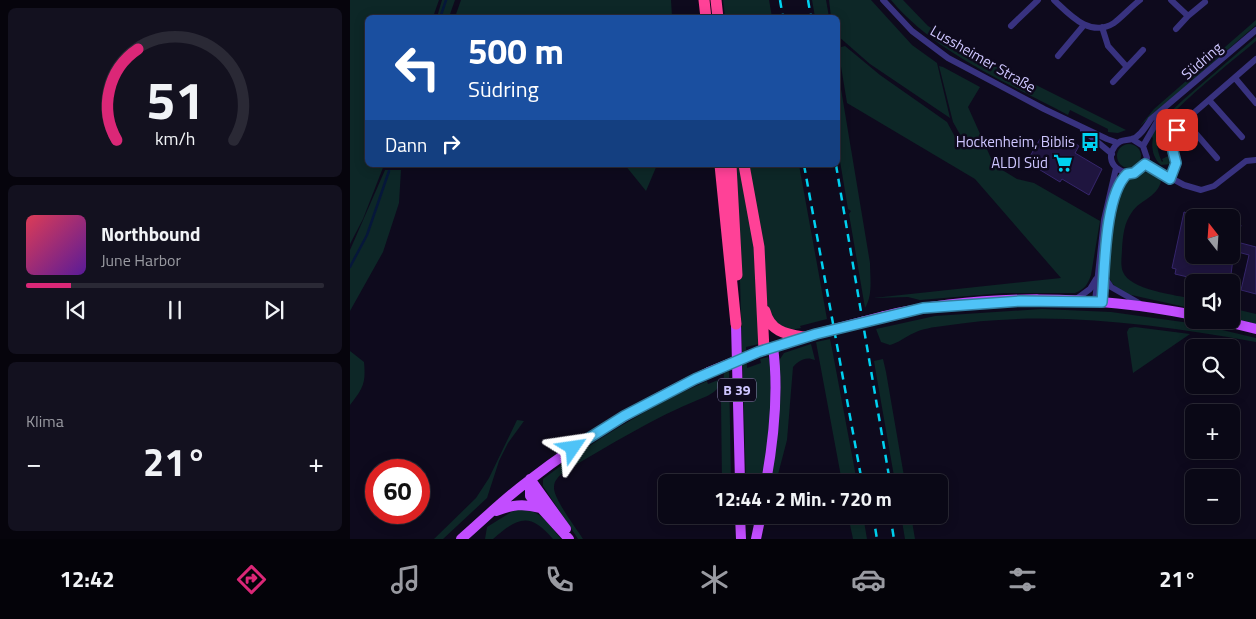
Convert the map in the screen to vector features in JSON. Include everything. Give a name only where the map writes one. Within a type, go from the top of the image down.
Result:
[{"type":"highway","points":[[704,0],[706,15]]},
{"type":"highway","points":[[716,0],[718,15]]},
{"type":"highway","name":"B 39","points":[[720,167],[736,324]]},
{"type":"highway","name":"B 39","points":[[731,167],[737,270],[736,324]]},
{"type":"highway","points":[[744,167],[757,228],[765,350]]},
{"type":"highway","points":[[763,302],[771,326],[778,332],[803,338]]},
{"type":"main road","points":[[768,474],[772,452],[775,415],[765,350],[884,316],[912,310],[968,304],[1099,302],[1185,313]]},
{"type":"main road","name":"B 39","points":[[736,324],[740,474]]},
{"type":"main road","points":[[1240,325],[1256,329]]},
{"type":"main road","name":"B 39","points":[[461,539],[530,480],[573,448],[624,416],[709,372],[765,350]]},
{"type":"main road","points":[[530,480],[530,496],[569,539]]},
{"type":"main road","points":[[530,480],[565,528],[569,539]]},
{"type":"main road","name":"B 39","points":[[491,513],[512,505],[526,504],[541,508]]},
{"type":"main road","points":[[740,524],[741,539]]},
{"type":"main road","points":[[756,539],[759,524]]},
{"type":"street","name":"Lussheimer Straße","points":[[883,0],[912,31],[948,58],[1080,127],[1118,142]]},
{"type":"street","points":[[1011,26],[1038,0]]},
{"type":"street","points":[[1054,0],[1084,26],[1102,27],[1113,23],[1140,0]]},
{"type":"street","points":[[1171,0],[1188,16]]},
{"type":"street","points":[[1176,29],[1205,2]]},
{"type":"street","points":[[1058,56],[1084,26]]},
{"type":"street","points":[[1102,27],[1108,46],[1127,67]]},
{"type":"street","name":"Südring","points":[[1132,139],[1151,119],[1164,110],[1256,30]]},
{"type":"street","points":[[1112,82],[1143,50]]},
{"type":"street","points":[[1170,179],[1176,163],[1171,143],[1177,130],[1256,59]]},
{"type":"street","points":[[1235,78],[1256,103]]},
{"type":"street","points":[[1209,100],[1242,137]]},
{"type":"street","name":"Südring","points":[[1143,146],[1164,110]]},
{"type":"street","points":[[1186,121],[1217,158]]},
{"type":"street","name":"Lussheimer Straße","points":[[1080,127],[1090,138],[1112,154]]},
{"type":"street","points":[[1099,302],[1096,278],[1104,220],[1116,168],[1112,154],[1118,142],[1132,139],[1143,146],[1146,158],[1145,164],[1134,173],[1127,174],[1116,168]]},
{"type":"street","points":[[1145,164],[1190,188],[1206,189],[1214,186],[1246,161],[1256,160]]},
{"type":"street","points":[[1099,302],[1104,278],[1105,257],[1113,204],[1120,183],[1127,174]]},
{"type":"street","points":[[1073,301],[1090,289],[1096,278]]},
{"type":"street","points":[[1104,278],[1111,287],[1123,296],[1147,307]]},
{"type":"green space","points":[[350,0],[439,0],[434,15],[365,15],[365,167],[383,167],[363,219],[350,244]]},
{"type":"green space","points":[[442,0],[455,0],[450,15],[438,15]]},
{"type":"green space","points":[[461,0],[671,0],[672,15],[456,15]]},
{"type":"green space","points":[[723,0],[769,0],[772,15],[725,15]]},
{"type":"green space","points":[[812,0],[826,0],[829,15],[815,15]]},
{"type":"green space","points":[[829,0],[871,0],[912,45],[937,63],[950,118],[870,64],[840,38],[840,15],[831,15]]},
{"type":"green space","points":[[891,0],[903,0],[928,26],[978,56],[1126,130],[1118,133],[1108,132],[1108,129],[1070,110],[1068,115],[997,79],[929,36]]},
{"type":"green space","points":[[1256,20],[1256,25],[1140,126],[1154,109]]},
{"type":"green space","points":[[1256,37],[1256,41],[1188,99],[1165,123],[1159,132],[1157,140],[1159,155],[1162,162],[1162,159],[1168,156],[1172,164],[1161,165],[1154,156],[1153,138],[1150,135],[1162,120],[1183,100]]},
{"type":"green space","points":[[845,46],[880,75],[947,122],[961,148],[966,145],[953,122],[939,66],[980,87],[968,107],[994,165],[1017,179],[1034,183],[1100,221],[1091,275],[1084,288],[1075,293],[1004,293],[920,300],[908,297],[873,298],[1061,278],[975,179],[847,103],[840,60],[840,47]]},
{"type":"green space","points":[[840,83],[870,263],[870,292],[865,308],[849,214],[851,211],[848,209],[840,161]]},
{"type":"green space","points":[[1129,144],[1137,148],[1141,156],[1137,164],[1129,168],[1121,164],[1117,156],[1121,148]]},
{"type":"green space","points":[[627,167],[656,167],[646,191]]},
{"type":"green space","points":[[733,167],[740,167],[753,228],[759,344],[746,347],[747,368],[761,363],[760,359],[768,357],[773,383],[772,418],[764,474],[746,474],[739,247]]},
{"type":"green space","points":[[747,167],[799,167],[827,319],[800,326],[801,328],[785,331],[769,316]]},
{"type":"green space","points":[[385,170],[401,170],[399,203],[383,252],[350,311],[350,250]]},
{"type":"green space","points":[[1141,172],[1156,173],[1161,182],[1152,196],[1139,204],[1127,220],[1122,244],[1121,263],[1123,272],[1127,278],[1144,287],[1185,297],[1185,307],[1127,294],[1112,283],[1109,275],[1108,249],[1112,219],[1122,185],[1130,177]]},
{"type":"green space","points":[[1042,309],[1111,312],[1185,322],[1185,329],[1218,329],[1256,338],[1256,342],[1139,325],[1061,319],[982,321],[935,327],[924,329],[890,345],[881,342],[876,329],[935,316]]},
{"type":"green space","points":[[1240,310],[1256,314],[1256,324],[1240,320]]},
{"type":"green space","points":[[1135,327],[1190,334],[1133,373],[1127,332],[1129,328]]},
{"type":"green space","points":[[830,339],[855,474],[841,474],[816,342]]},
{"type":"green space","points":[[811,344],[815,360],[803,359],[793,367],[787,440],[778,474],[771,474],[778,362],[784,353]]},
{"type":"green space","points":[[350,351],[364,362],[365,369],[363,385],[350,405]]},
{"type":"green space","points":[[883,359],[904,474],[894,474],[874,361]]},
{"type":"green space","points":[[729,371],[731,474],[722,474],[721,401],[718,393],[723,388],[724,373]]},
{"type":"green space","points":[[721,379],[717,390],[711,394],[648,423],[559,476],[554,484],[555,492],[583,539],[578,539],[543,486],[543,479],[582,451],[643,413],[707,381],[708,384]]},
{"type":"green space","points":[[517,420],[524,421],[508,443],[499,461],[487,498],[443,539],[434,539],[476,498],[489,478]]},
{"type":"green space","points":[[521,508],[539,515],[561,539],[553,539],[545,530],[537,525],[530,521],[524,521],[510,526],[493,539],[485,539],[487,527]]},
{"type":"green space","points":[[850,524],[864,524],[867,539],[853,539]]},
{"type":"green space","points":[[902,524],[912,524],[915,539],[905,539]]},
{"type":"building","name":"ALDI Süd","points":[[1043,134],[1063,146],[1067,138],[1079,146],[1075,153],[1102,169],[1089,195],[1062,179],[1060,182],[1032,165],[1035,162],[1029,158]]},
{"type":"building","points":[[1184,212],[1185,264],[1232,264],[1231,274],[1185,274],[1185,276],[1175,274],[1176,269],[1172,268]]},
{"type":"building","points":[[1240,243],[1256,247],[1256,294],[1241,290],[1249,255],[1240,253]]},
{"type":"waterway","points":[[441,15],[446,0]]},
{"type":"waterway","points":[[350,267],[367,235],[389,171]]},
{"type":"railway","points":[[780,0],[782,15]]},
{"type":"railway","points":[[808,0],[810,15]]},
{"type":"railway","points":[[804,167],[861,474]]},
{"type":"railway","points":[[836,167],[889,474]]},
{"type":"railway","points":[[874,524],[877,539]]},
{"type":"railway","points":[[892,524],[894,539]]},
{"type":"place","name":"Hockenheim, Biblis","points":[[1090,142]]},
{"type":"place","name":"ALDI Süd","points":[[1063,163]]},
{"type":"route","points":[[573,448],[624,416],[681,385],[758,352],[816,334],[923,308],[1020,301],[1102,302],[1107,239],[1113,204],[1120,183],[1127,174],[1140,170],[1145,164],[1170,179],[1176,163],[1171,143],[1177,130]]}]
